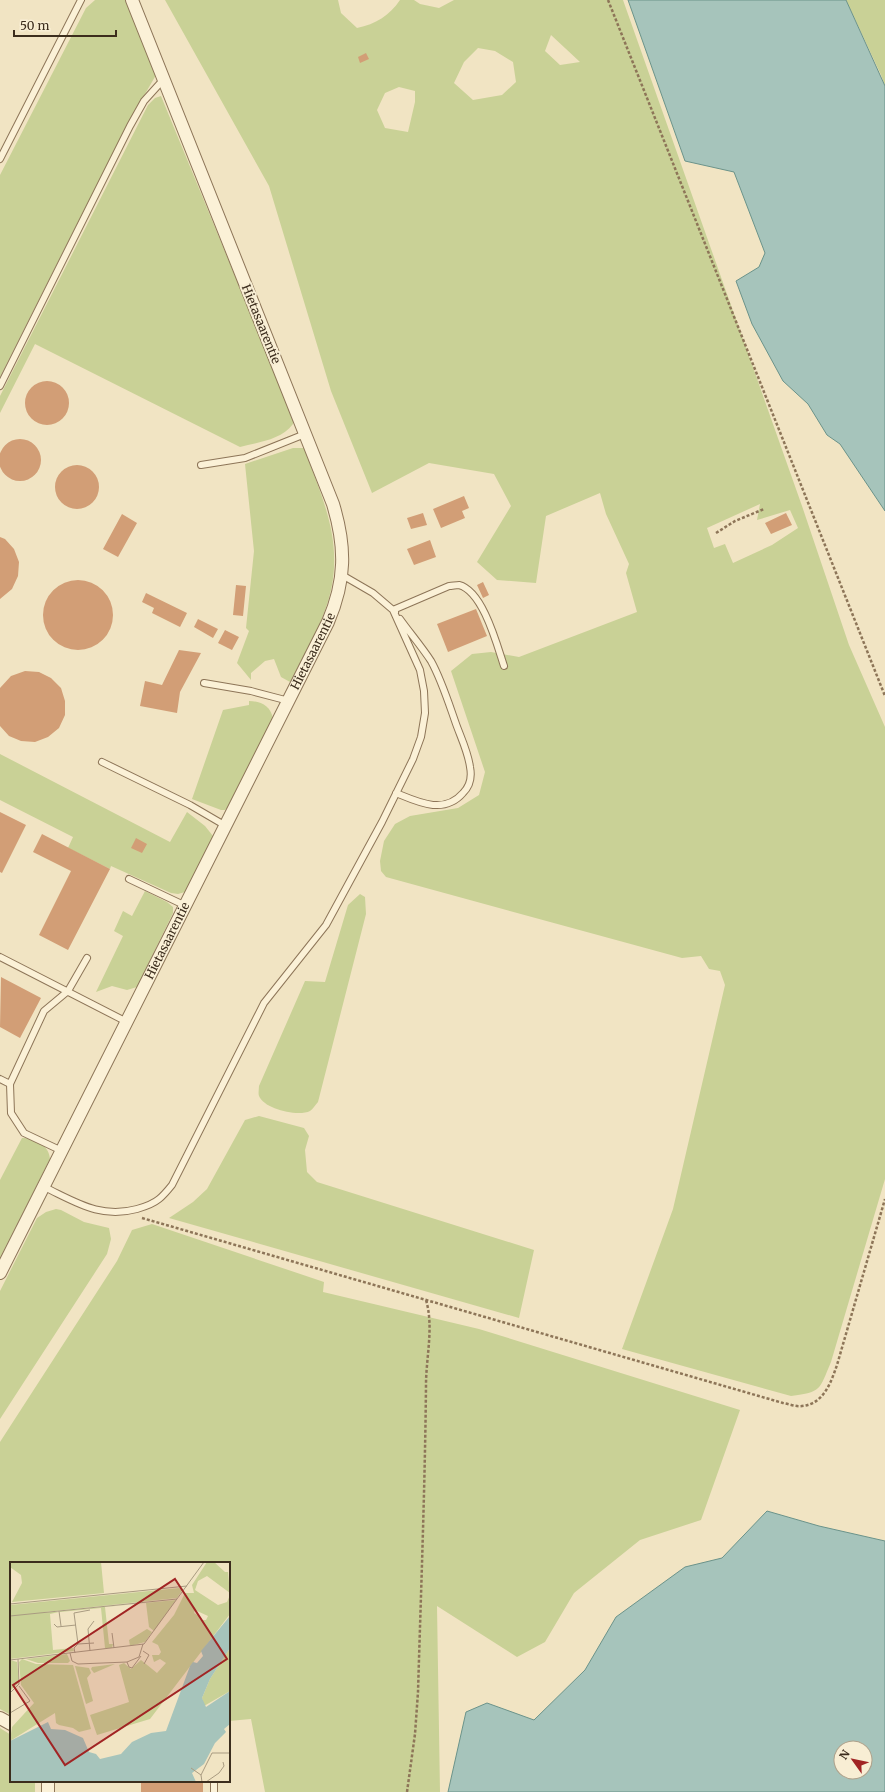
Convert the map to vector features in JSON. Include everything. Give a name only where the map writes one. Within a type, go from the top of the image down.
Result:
[{"type":"street","name":"Hietasaarentie","points":[[0,1273],[332,614],[342,575],[343,547],[338,519],[132,0]]},
{"type":"street","points":[[0,1718],[10,1723]]},
{"type":"lane","points":[[0,159],[82,0]]},
{"type":"lane","points":[[0,386],[130,126],[144,101],[163,80]]},
{"type":"lane","points":[[201,465],[245,458],[305,434]]},
{"type":"lane","points":[[342,575],[373,593],[393,610],[431,662],[466,751],[470,774],[467,789],[460,797],[448,804],[437,806],[422,804],[396,793]]},
{"type":"lane","points":[[393,610],[450,586],[459,585],[470,592],[484,610],[504,666]]},
{"type":"lane","points":[[44,1187],[98,1212],[124,1212],[144,1207],[158,1200],[172,1185],[264,1003],[326,925],[413,758],[421,737],[425,713],[424,691],[420,670],[393,610]]},
{"type":"lane","points":[[204,683],[289,701]]},
{"type":"lane","points":[[102,762],[190,805],[226,826]]},
{"type":"lane","points":[[129,878],[186,906]]},
{"type":"lane","points":[[0,957],[127,1022]]},
{"type":"lane","points":[[62,1150],[24,1133],[11,1113],[10,1084],[44,1011],[68,991],[87,958]]},
{"type":"lane","points":[[0,1079],[10,1084]]},
{"type":"path","points":[[608,0],[885,696]]},
{"type":"path","points":[[716,533],[735,522],[764,509]]},
{"type":"path","points":[[124,1212],[783,1403],[801,1406],[817,1400],[829,1386],[837,1365],[885,1199]]},
{"type":"path","points":[[407,1792],[415,1734],[418,1685],[426,1383],[429,1328],[426,1300]]},
{"type":"green space","points":[[95,0],[125,0],[156,75],[127,125],[0,377],[0,175],[86,8]]},
{"type":"green space","points":[[165,0],[338,0],[341,13],[357,28],[376,22],[387,15],[400,0],[414,0],[420,4],[439,8],[454,0],[623,0],[802,506],[849,645],[885,727],[885,1179],[831,1362],[824,1379],[814,1391],[791,1396],[622,1349],[673,1209],[725,985],[720,971],[709,969],[701,956],[682,958],[386,877],[381,871],[380,861],[384,841],[395,824],[410,816],[458,808],[479,795],[485,772],[451,671],[472,654],[491,652],[519,657],[637,612],[626,573],[629,564],[606,514],[600,493],[546,516],[536,583],[497,580],[477,562],[511,506],[494,474],[429,463],[372,493],[331,391],[269,186]],"holes":[[[551,35],[580,62],[560,65],[545,51]],[[478,48],[495,51],[513,62],[516,82],[502,95],[473,100],[454,83],[464,62]],[[399,87],[415,91],[415,102],[408,132],[385,128],[377,110],[385,93]],[[760,504],[757,520],[790,510],[798,528],[772,545],[733,563],[725,544],[714,548],[707,528]]]},
{"type":"green space","points":[[846,0],[885,0],[885,86],[881,75]]},
{"type":"green space","points":[[161,96],[293,417],[293,424],[288,429],[282,434],[269,440],[240,447],[35,344],[0,413],[0,396],[148,105],[155,98]]},
{"type":"green space","points":[[293,448],[304,448],[326,509],[334,549],[334,569],[331,590],[317,631],[290,682],[281,677],[274,659],[265,661],[251,673],[251,680],[237,663],[249,631],[246,628],[254,551],[245,464]]},
{"type":"green space","points":[[249,701],[258,702],[265,705],[272,714],[273,719],[228,807],[225,810],[221,810],[192,799],[223,710],[249,705]]},
{"type":"green space","points":[[0,754],[170,842],[187,812],[205,826],[213,836],[185,892],[178,894],[171,893],[111,866],[110,869],[68,848],[73,837],[0,800]]},
{"type":"green space","points":[[145,891],[167,902],[173,907],[173,913],[137,987],[127,990],[112,986],[96,992],[123,936],[114,931],[123,911],[132,916]]},
{"type":"green space","points":[[360,894],[365,897],[366,914],[318,1102],[310,1111],[305,1113],[282,1111],[274,1108],[262,1101],[259,1096],[259,1086],[305,981],[325,982],[348,905]]},
{"type":"green space","points":[[259,1116],[304,1128],[309,1136],[305,1150],[307,1172],[317,1182],[534,1250],[519,1318],[169,1218],[193,1202],[207,1189],[245,1120]]},
{"type":"green space","points":[[22,1138],[32,1139],[44,1146],[50,1159],[0,1258],[0,1180]]},
{"type":"green space","points":[[56,1209],[84,1222],[109,1228],[111,1239],[107,1254],[0,1419],[0,1291],[37,1218],[46,1212]]},
{"type":"green space","points":[[152,1224],[324,1282],[323,1292],[479,1329],[740,1410],[701,1520],[640,1540],[574,1593],[545,1642],[517,1657],[437,1606],[440,1792],[265,1792],[251,1719],[230,1721],[230,1562],[10,1562],[10,1714],[0,1709],[0,1442],[117,1261],[132,1230]]},
{"type":"green space","points":[[0,1728],[10,1734],[10,1782],[35,1782],[35,1792],[0,1792]]},
{"type":"water","points":[[628,0],[846,0],[885,86],[885,511],[840,444],[827,435],[808,404],[783,381],[752,324],[736,281],[759,267],[765,253],[734,172],[685,161]]},
{"type":"water","points":[[767,1511],[819,1526],[885,1541],[885,1792],[448,1792],[466,1712],[487,1703],[534,1720],[585,1670],[616,1617],[685,1567],[722,1558]]},
{"type":"building","points":[[366,53],[369,59],[360,63],[358,57]]},
{"type":"building","points":[[47,381],[59,385],[65,391],[69,403],[65,415],[59,421],[47,425],[35,421],[29,415],[25,403],[29,391],[35,385]]},
{"type":"building","points":[[16,439],[24,439],[32,442],[38,448],[41,460],[38,472],[32,478],[24,481],[16,481],[8,478],[2,472],[-1,464],[-1,456],[2,448],[8,442]]},
{"type":"building","points":[[77,465],[89,469],[95,475],[99,487],[95,499],[89,505],[77,509],[65,505],[59,499],[55,487],[59,475],[65,469]]},
{"type":"building","points":[[464,496],[469,508],[462,511],[465,518],[441,528],[433,509]]},
{"type":"building","points":[[423,513],[427,525],[411,529],[407,518]]},
{"type":"building","points":[[786,513],[792,525],[771,534],[765,523]]},
{"type":"building","points":[[122,514],[137,523],[118,557],[103,549]]},
{"type":"building","points":[[0,537],[5,539],[14,549],[19,562],[18,576],[12,589],[0,599]]},
{"type":"building","points":[[430,540],[436,557],[414,565],[407,549]]},
{"type":"building","points":[[71,580],[85,580],[98,586],[107,595],[111,601],[113,615],[111,629],[103,640],[92,648],[85,650],[71,650],[64,648],[53,640],[45,629],[43,622],[43,608],[45,601],[53,590],[64,582]]},
{"type":"building","points":[[483,582],[489,595],[483,598],[477,585]]},
{"type":"building","points":[[236,585],[246,586],[243,616],[233,615]]},
{"type":"building","points":[[146,593],[187,613],[180,627],[152,613],[154,608],[142,602]]},
{"type":"building","points":[[476,609],[487,636],[448,652],[437,624]]},
{"type":"building","points":[[198,619],[218,629],[213,638],[194,627]]},
{"type":"building","points":[[225,630],[239,637],[232,650],[218,643]]},
{"type":"building","points":[[179,650],[201,653],[180,692],[177,713],[140,706],[145,681],[162,685]]},
{"type":"building","points":[[25,671],[39,672],[51,678],[61,688],[65,701],[65,715],[59,728],[48,737],[35,742],[21,741],[9,736],[0,726],[0,688],[11,676]]},
{"type":"building","points":[[0,812],[26,825],[2,873],[0,872]]},
{"type":"building","points":[[42,834],[110,869],[68,950],[39,935],[71,871],[33,852]]},
{"type":"building","points":[[136,838],[147,844],[142,853],[131,848]]},
{"type":"building","points":[[1,977],[41,998],[20,1038],[0,1027]]},
{"type":"building","points":[[141,1782],[203,1782],[203,1792],[141,1792]]}]
